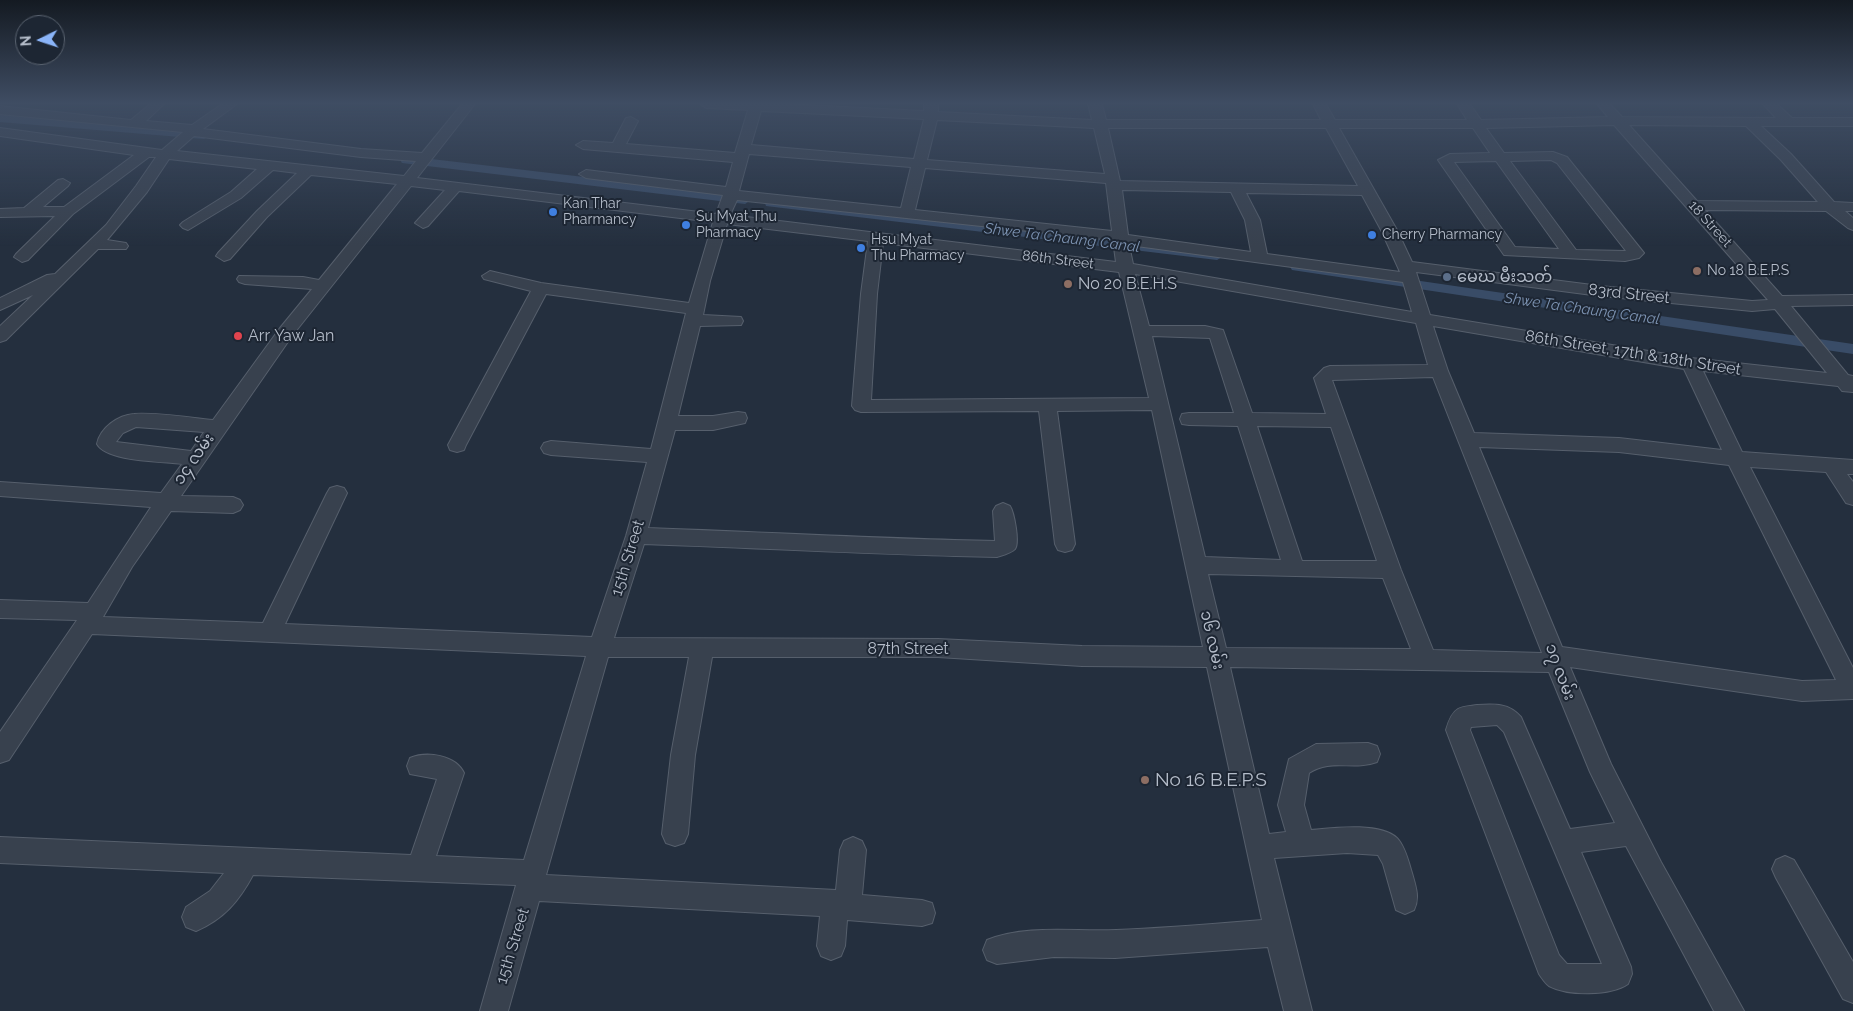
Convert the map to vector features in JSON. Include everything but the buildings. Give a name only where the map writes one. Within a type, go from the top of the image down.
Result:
[{"type":"street","points":[[140,151],[456,186],[907,214],[1122,248]]},
{"type":"street","points":[[0,336],[45,294],[64,272],[122,215],[168,151]]},
{"type":"street","points":[[341,151],[427,158]]},
{"type":"street","name":"၁၄ လမ်း","points":[[0,752],[164,502],[216,427],[322,286],[432,151]]},
{"type":"street","points":[[683,151],[920,164],[1114,182],[1368,191]]},
{"type":"street","points":[[907,214],[923,151]]},
{"type":"street","name":"၁၆ လမ်း","points":[[1106,151],[1114,182],[1122,248],[1160,404],[1278,933],[1298,1011]]},
{"type":"street","name":"၁၇ လမ်း","points":[[1345,151],[1368,191],[1409,274],[1439,371],[1556,659],[1572,706],[1633,833],[1671,906],[1730,1011]]},
{"type":"street","points":[[1496,151],[1571,254]]},
{"type":"street","name":"18 Street","points":[[1645,151],[1850,385]]},
{"type":"street","points":[[1780,151],[1830,207],[1853,225]]},
{"type":"street","points":[[22,256],[68,211],[146,152]]},
{"type":"street","name":"15th Street","points":[[494,1011],[600,647],[636,536],[682,370],[694,314],[742,154]]},
{"type":"street","points":[[1553,156],[1562,160],[1636,253],[1625,256],[1510,252],[1445,160],[1450,158],[1500,157],[1553,156]]},
{"type":"street","points":[[188,225],[236,195],[270,165]]},
{"type":"street","points":[[224,256],[262,214],[308,170]]},
{"type":"street","points":[[586,174],[728,202]]},
{"type":"street","points":[[28,212],[63,183]]},
{"type":"street","points":[[424,223],[456,186]]},
{"type":"street","points":[[1234,187],[1244,198],[1252,221],[1259,258]]},
{"type":"street","name":"86th Street","points":[[728,202],[876,238],[1122,248],[1420,311]]},
{"type":"street","points":[[1693,205],[1853,207]]},
{"type":"street","points":[[0,213],[68,211]]},
{"type":"street","points":[[876,238],[867,312],[861,406],[1160,404]]},
{"type":"street","points":[[94,244],[120,246]]},
{"type":"street","name":"83rd Street","points":[[1122,248],[1259,258],[1409,274],[1763,306],[1778,301],[1853,300]]},
{"type":"street","points":[[0,305],[64,272]]},
{"type":"street","points":[[490,276],[541,288],[735,321]]},
{"type":"street","points":[[245,279],[303,282],[322,286]]},
{"type":"street","points":[[457,445],[541,288]]},
{"type":"street","name":"86th Street, 17th & 18th Street","points":[[1420,311],[1691,364],[1850,385]]},
{"type":"street","points":[[1142,331],[1205,331],[1217,334],[1294,569]]},
{"type":"street","points":[[1691,364],[1851,693]]},
{"type":"street","points":[[1426,659],[1390,570],[1323,378],[1325,374],[1330,372],[1439,371]]},
{"type":"street","points":[[1047,405],[1065,544]]},
{"type":"street","points":[[667,423],[713,423],[738,418]]},
{"type":"street","points":[[194,458],[120,450],[109,447],[106,444],[107,439],[116,428],[134,420],[216,427]]},
{"type":"street","points":[[1189,420],[1337,421]]},
{"type":"street","points":[[1468,440],[1619,445],[1736,458],[1853,467]]},
{"type":"street","points":[[551,448],[658,456]]},
{"type":"street","points":[[1831,465],[1853,498]]},
{"type":"street","points":[[0,489],[164,502],[233,505]]},
{"type":"street","points":[[270,632],[338,493]]},
{"type":"street","points":[[636,536],[784,541],[848,546],[997,549],[1006,544],[1003,511]]},
{"type":"street","points":[[1196,565],[1390,570]]},
{"type":"street","name":"87th Street","points":[[0,609],[270,632],[600,647],[938,648],[1082,656],[1556,659],[1802,690],[1851,693]]},
{"type":"street","points":[[674,834],[683,755],[702,647]]},
{"type":"street","points":[[1499,714],[1508,718],[1513,725],[1565,842],[1617,967],[1618,974],[1612,978],[1567,978],[1557,975],[1549,964],[1458,730],[1460,723],[1466,717],[1499,714]]},
{"type":"street","points":[[1302,844],[1291,805],[1298,767],[1316,755],[1368,754]]},
{"type":"street","points":[[418,766],[446,769],[452,773],[419,869]]},
{"type":"street","points":[[1565,842],[1633,833]]},
{"type":"street","points":[[1260,847],[1361,840],[1387,846],[1394,861],[1406,901]]},
{"type":"street","points":[[0,850],[419,869],[922,913]]},
{"type":"street","points":[[831,946],[842,905],[853,850]]},
{"type":"street","points":[[196,916],[207,912],[224,897],[246,861]]},
{"type":"street","points":[[1785,869],[1853,989]]},
{"type":"street","points":[[997,950],[1054,943],[1115,944],[1278,933]]},
{"type":"waterway","name":"Shwe Ta Chaung Canal","points":[[406,160],[745,200]]},
{"type":"waterway","name":"Shwe Ta Chaung Canal","points":[[771,203],[1217,256]]},
{"type":"waterway","name":"Shwe Ta Chaung Canal","points":[[1297,267],[1853,349]]},
{"type":"place","name":"Kan Thar Pharmancy","points":[[553,212]]},
{"type":"place","name":"Su Myat Thu Pharmacy","points":[[686,225]]},
{"type":"place","name":"Cherry Pharmancy","points":[[1372,235]]},
{"type":"place","name":"Hsu Myat Thu Pharmacy","points":[[861,248]]},
{"type":"place","name":"No 18 B.E.P.S","points":[[1697,271]]},
{"type":"place","name":"မေဃ မီးသတ်","points":[[1447,277]]},
{"type":"place","name":"No 20 B.E.H.S","points":[[1068,284]]},
{"type":"place","name":"Arr Yaw Jan","points":[[238,336]]},
{"type":"place","name":"No 16 B.E.P.S","points":[[1145,780]]}]
